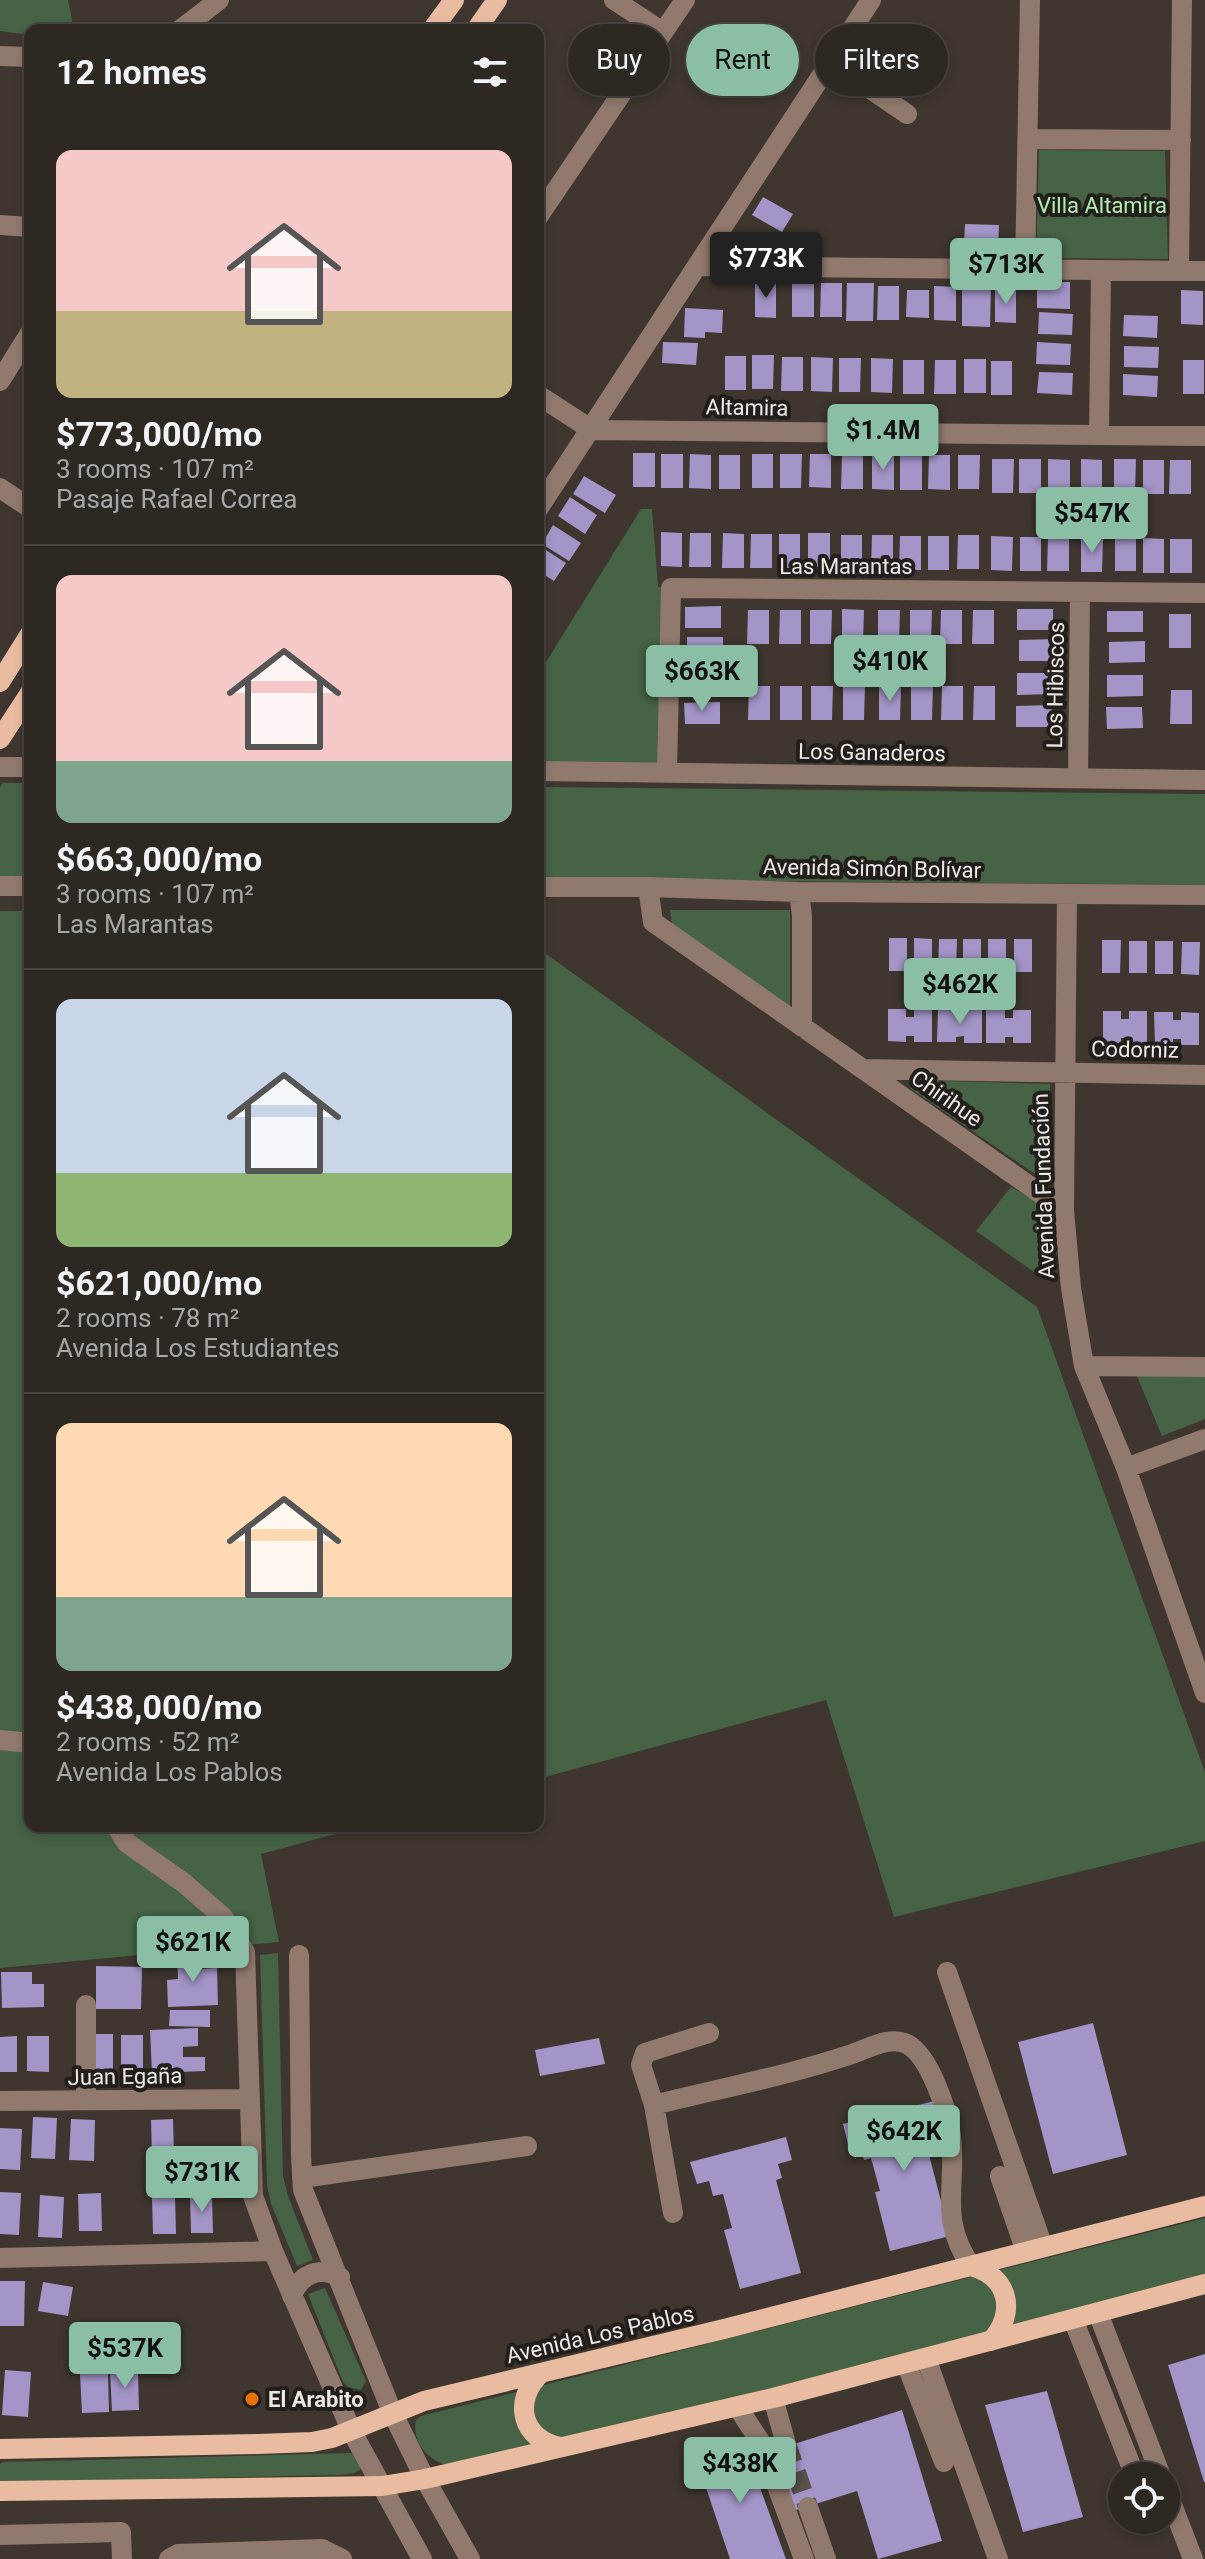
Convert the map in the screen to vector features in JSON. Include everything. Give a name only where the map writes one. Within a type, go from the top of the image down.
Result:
[{"type":"main road","points":[[436,24],[454,0]]},
{"type":"main road","points":[[480,24],[497,0]]},
{"type":"main road","points":[[0,682],[24,644]]},
{"type":"main road","points":[[0,739],[24,702]]},
{"type":"main road","name":"Avenida Los Pablos","points":[[0,2449],[312,2442],[352,2432],[392,2412],[424,2401],[724,2329],[1205,2206]]},
{"type":"main road","points":[[971,2266],[989,2273],[1005,2298],[1006,2317],[991,2341]]},
{"type":"main road","points":[[0,2491],[382,2486],[425,2479],[773,2398],[1205,2284]]},
{"type":"main road","points":[[541,2373],[533,2380],[525,2397],[525,2417],[535,2435],[562,2447]]},
{"type":"street","points":[[192,24],[219,0]]},
{"type":"street","points":[[614,0],[651,24]]},
{"type":"street","points":[[668,24],[685,0]]},
{"type":"street","points":[[856,24],[871,0]]},
{"type":"street","points":[[1025,269],[1030,0]]},
{"type":"street","points":[[1179,271],[1182,0]]},
{"type":"street","points":[[0,56],[24,57]]},
{"type":"street","points":[[544,500],[815,87]]},
{"type":"street","points":[[544,208],[620,96]]},
{"type":"street","points":[[881,96],[907,114]]},
{"type":"street","points":[[1028,139],[1181,140]]},
{"type":"street","points":[[0,225],[24,227]]},
{"type":"street","points":[[698,266],[1205,271]]},
{"type":"street","points":[[1099,435],[1101,270]]},
{"type":"street","points":[[0,381],[24,343]]},
{"type":"street","points":[[544,399],[592,430]]},
{"type":"street","name":"Altamira","points":[[592,430],[1205,436]]},
{"type":"street","points":[[0,488],[24,504]]},
{"type":"street","name":"Las Marantas","points":[[667,773],[671,588],[1205,593]]},
{"type":"street","name":"Los Hibiscos","points":[[1078,779],[1080,592]]},
{"type":"street","points":[[0,767],[24,767]]},
{"type":"street","name":"Los Ganaderos","points":[[544,771],[1205,780]]},
{"type":"street","points":[[0,886],[24,886]]},
{"type":"street","name":"Avenida Simón Bolívar","points":[[544,887],[1205,895]]},
{"type":"street","name":"Chirihue","points":[[648,887],[653,922],[1064,1210]]},
{"type":"street","points":[[799,892],[802,916],[802,1027]]},
{"type":"street","name":"Avenida Fundación","points":[[1067,894],[1064,1210],[1071,1288],[1084,1366],[1126,1468],[1205,1693]]},
{"type":"street","name":"Codorniz","points":[[864,1069],[1205,1075]]},
{"type":"street","points":[[1084,1366],[1205,1367]]},
{"type":"street","points":[[1126,1468],[1205,1439]]},
{"type":"street","points":[[0,1740],[24,1742]]},
{"type":"street","points":[[120,1832],[127,1843],[184,1883],[223,1917],[245,1952],[253,2196],[273,2251],[352,2432],[422,2559]]},
{"type":"street","points":[[299,1955],[302,2178],[307,2200],[392,2412],[470,2559]]},
{"type":"street","points":[[947,1972],[1034,2249]]},
{"type":"street","points":[[86,2005],[86,2101]]},
{"type":"street","points":[[673,2213],[654,2105],[641,2065],[645,2053],[709,2033]]},
{"type":"street","points":[[654,2105],[848,2056],[885,2042],[906,2043],[919,2054],[938,2089],[951,2135],[950,2216],[960,2249],[971,2266]]},
{"type":"street","name":"Juan Egaña","points":[[0,2101],[250,2099]]},
{"type":"street","points":[[302,2178],[527,2146]]},
{"type":"street","points":[[1000,2176],[1034,2249]]},
{"type":"street","points":[[0,2258],[273,2251]]},
{"type":"street","points":[[292,2296],[301,2280],[309,2274],[324,2271],[340,2277]]},
{"type":"street","points":[[1098,2313],[1156,2462]]},
{"type":"street","points":[[1073,2319],[1129,2462]]},
{"type":"street","points":[[926,2358],[998,2559]]},
{"type":"street","points":[[906,2363],[944,2462]]},
{"type":"street","points":[[773,2398],[786,2444]]},
{"type":"street","points":[[737,2406],[761,2443],[804,2559]]},
{"type":"street","points":[[808,2507],[826,2559]]},
{"type":"street","points":[[1180,2525],[1193,2559]]},
{"type":"street","points":[[0,2535],[121,2532],[122,2559]]},
{"type":"street","points":[[169,2559],[178,2554],[322,2549],[342,2559]]},
{"type":"green space","points":[[0,0],[68,0],[73,24],[24,24],[24,34],[0,31]]},
{"type":"green space","name":"Villa Altamira","points":[[1039,150],[1165,151],[1168,259],[1036,258]]},
{"type":"green space","points":[[641,509],[652,509],[658,587],[671,588],[667,773],[544,771],[544,665]]},
{"type":"green space","points":[[3,783],[24,783],[24,877],[0,877],[0,787]]},
{"type":"green space","points":[[544,787],[1205,794],[1205,885],[544,879]]},
{"type":"green space","points":[[670,910],[790,910],[790,1008],[672,924]]},
{"type":"green space","points":[[0,911],[24,911],[24,1832],[343,1832],[261,1854],[279,1942],[0,1968]]},
{"type":"green space","points":[[544,952],[1037,1307],[1205,1772],[1205,1841],[894,1917],[826,1700],[544,1777]]},
{"type":"green space","points":[[909,1080],[1050,1084],[1051,1185],[911,1089]]},
{"type":"green space","points":[[1011,1187],[1051,1209],[1059,1245],[1034,1272],[976,1231]]},
{"type":"green space","points":[[1136,1374],[1205,1375],[1205,1419],[1162,1436]]},
{"type":"green space","points":[[278,1953],[283,2176],[313,2260],[297,2266],[271,2204],[267,2185],[260,1955]]},
{"type":"green space","points":[[1205,2218],[1205,2277],[467,2466],[447,2465],[429,2456],[422,2449],[415,2431],[416,2420],[421,2416]]},
{"type":"green space","points":[[325,2288],[366,2381],[361,2390],[348,2387],[343,2382],[308,2294]]},
{"type":"green space","points":[[358,2453],[363,2465],[356,2472],[347,2474],[0,2482],[2,2462]]},
{"type":"building","points":[[763,197],[793,214],[782,232],[752,215]]},
{"type":"building","points":[[965,224],[999,225],[998,247],[964,245]]},
{"type":"building","points":[[1037,282],[1070,282],[1070,309],[1037,308]]},
{"type":"building","points":[[755,283],[776,283],[776,318],[755,317]]},
{"type":"building","points":[[792,283],[814,283],[814,317],[792,317]]},
{"type":"building","points":[[821,283],[842,283],[842,317],[820,317]]},
{"type":"building","points":[[847,283],[874,283],[873,321],[846,321]]},
{"type":"building","points":[[878,286],[899,286],[899,320],[877,320]]},
{"type":"building","points":[[934,286],[956,287],[956,321],[934,320]]},
{"type":"building","points":[[962,287],[991,287],[990,327],[962,326]]},
{"type":"building","points":[[995,288],[1016,289],[1016,323],[995,322]]},
{"type":"building","points":[[907,290],[929,290],[929,318],[906,317]]},
{"type":"building","points":[[1181,290],[1203,291],[1203,325],[1181,324]]},
{"type":"building","points":[[685,308],[723,310],[722,333],[705,332],[705,338],[684,337]]},
{"type":"building","points":[[1039,312],[1073,314],[1072,335],[1038,334]]},
{"type":"building","points":[[1124,315],[1158,316],[1157,338],[1123,336]]},
{"type":"building","points":[[663,342],[698,343],[696,365],[662,363]]},
{"type":"building","points":[[1037,342],[1071,344],[1070,365],[1036,364]]},
{"type":"building","points":[[1124,346],[1159,347],[1158,368],[1124,367]]},
{"type":"building","points":[[752,355],[774,355],[773,389],[752,389]]},
{"type":"building","points":[[725,356],[746,356],[746,390],[725,390]]},
{"type":"building","points":[[782,357],[803,357],[803,391],[781,391]]},
{"type":"building","points":[[811,357],[833,358],[832,392],[811,391]]},
{"type":"building","points":[[839,358],[861,358],[860,392],[839,392]]},
{"type":"building","points":[[871,358],[893,359],[892,393],[871,392]]},
{"type":"building","points":[[964,359],[986,359],[986,393],[964,393]]},
{"type":"building","points":[[903,360],[924,360],[924,394],[903,394]]},
{"type":"building","points":[[935,360],[956,360],[956,394],[934,394]]},
{"type":"building","points":[[1183,360],[1204,360],[1204,394],[1183,394]]},
{"type":"building","points":[[991,361],[1012,361],[1012,395],[991,395]]},
{"type":"building","points":[[1039,372],[1073,373],[1072,395],[1037,393]]},
{"type":"building","points":[[1123,374],[1158,376],[1157,397],[1123,395]]},
{"type":"building","points":[[633,453],[655,453],[655,487],[633,487]]},
{"type":"building","points":[[661,454],[683,454],[683,488],[661,488]]},
{"type":"building","points":[[690,454],[711,455],[711,489],[689,488]]},
{"type":"building","points":[[752,454],[773,454],[773,488],[752,488]]},
{"type":"building","points":[[780,454],[802,454],[801,488],[780,488]]},
{"type":"building","points":[[810,454],[831,454],[831,488],[809,487]]},
{"type":"building","points":[[719,455],[740,455],[740,489],[719,489]]},
{"type":"building","points":[[842,455],[863,455],[863,489],[841,489]]},
{"type":"building","points":[[872,455],[894,455],[894,490],[872,489]]},
{"type":"building","points":[[929,455],[950,455],[950,490],[928,489]]},
{"type":"building","points":[[958,455],[980,455],[979,489],[958,489]]},
{"type":"building","points":[[900,456],[922,456],[922,490],[900,490]]},
{"type":"building","points":[[992,459],[1014,459],[1013,493],[992,493]]},
{"type":"building","points":[[1019,459],[1041,459],[1041,493],[1019,493]]},
{"type":"building","points":[[1048,459],[1070,460],[1070,494],[1048,493]]},
{"type":"building","points":[[1081,459],[1102,460],[1102,494],[1081,493]]},
{"type":"building","points":[[1114,459],[1136,459],[1135,493],[1114,493]]},
{"type":"building","points":[[1143,460],[1164,460],[1164,494],[1143,494]]},
{"type":"building","points":[[1170,460],[1191,460],[1191,494],[1169,494]]},
{"type":"building","points":[[584,476],[616,495],[605,513],[573,494]]},
{"type":"building","points":[[570,497],[597,515],[585,534],[558,516]]},
{"type":"building","points":[[553,525],[581,543],[569,561],[544,545]]},
{"type":"building","points":[[661,532],[682,533],[682,567],[661,566]]},
{"type":"building","points":[[690,533],[711,533],[711,567],[689,567]]},
{"type":"building","points":[[723,533],[744,534],[744,568],[722,568]]},
{"type":"building","points":[[808,533],[830,533],[830,567],[808,567]]},
{"type":"building","points":[[751,534],[772,534],[772,568],[750,568]]},
{"type":"building","points":[[779,534],[800,534],[800,568],[779,568]]},
{"type":"building","points":[[841,535],[862,535],[862,569],[841,569]]},
{"type":"building","points":[[872,535],[893,535],[893,569],[871,569]]},
{"type":"building","points":[[958,535],[979,535],[979,569],[957,569]]},
{"type":"building","points":[[900,536],[921,536],[921,570],[899,570]]},
{"type":"building","points":[[928,536],[949,536],[949,570],[928,570]]},
{"type":"building","points":[[991,536],[1013,537],[1012,571],[991,570]]},
{"type":"building","points":[[1020,537],[1041,537],[1041,571],[1020,571]]},
{"type":"building","points":[[1048,537],[1069,537],[1069,571],[1047,571]]},
{"type":"building","points":[[1115,537],[1136,537],[1136,571],[1115,571]]},
{"type":"building","points":[[1081,538],[1103,538],[1102,572],[1081,572]]},
{"type":"building","points":[[1143,538],[1164,539],[1164,573],[1143,573]]},
{"type":"building","points":[[1170,539],[1192,539],[1192,573],[1170,573]]},
{"type":"building","points":[[544,549],[566,563],[554,581],[544,575]]},
{"type":"building","points":[[721,606],[721,628],[685,628],[685,607]]},
{"type":"building","points":[[842,609],[864,610],[863,644],[842,644]]},
{"type":"building","points":[[1017,609],[1053,609],[1053,630],[1017,630]]},
{"type":"building","points":[[748,610],[769,610],[769,644],[747,644]]},
{"type":"building","points":[[780,610],[801,610],[801,644],[779,644]]},
{"type":"building","points":[[810,610],[832,610],[831,644],[810,644]]},
{"type":"building","points":[[878,610],[900,610],[899,644],[878,644]]},
{"type":"building","points":[[910,610],[932,610],[931,644],[910,644]]},
{"type":"building","points":[[941,610],[962,610],[962,644],[940,644]]},
{"type":"building","points":[[973,610],[994,610],[994,644],[972,644]]},
{"type":"building","points":[[1107,611],[1143,611],[1143,632],[1107,632]]},
{"type":"building","points":[[1169,614],[1191,614],[1191,648],[1169,648]]},
{"type":"building","points":[[687,637],[723,637],[723,658],[687,658]]},
{"type":"building","points":[[1055,639],[1055,661],[1019,661],[1019,640]]},
{"type":"building","points":[[1145,641],[1145,662],[1109,663],[1109,642]]},
{"type":"building","points":[[685,671],[721,671],[721,692],[685,692]]},
{"type":"building","points":[[1017,673],[1053,673],[1053,694],[1017,695]]},
{"type":"building","points":[[1107,675],[1143,675],[1143,696],[1107,697]]},
{"type":"building","points":[[843,685],[865,686],[864,720],[843,720]]},
{"type":"building","points":[[749,686],[770,686],[770,720],[748,720]]},
{"type":"building","points":[[780,686],[802,686],[802,720],[780,720]]},
{"type":"building","points":[[811,686],[833,686],[832,720],[811,720]]},
{"type":"building","points":[[879,686],[901,686],[900,720],[879,720]]},
{"type":"building","points":[[911,686],[933,686],[932,720],[911,720]]},
{"type":"building","points":[[942,686],[963,686],[963,720],[941,720]]},
{"type":"building","points":[[974,686],[995,686],[995,720],[973,720]]},
{"type":"building","points":[[1171,690],[1192,690],[1192,724],[1170,724]]},
{"type":"building","points":[[720,702],[720,724],[685,724],[684,703]]},
{"type":"building","points":[[1052,705],[1052,727],[1016,727],[1016,706]]},
{"type":"building","points":[[1106,707],[1142,707],[1143,728],[1107,729]]},
{"type":"building","points":[[889,938],[907,938],[907,971],[889,971]]},
{"type":"building","points":[[914,938],[932,939],[932,971],[914,971]]},
{"type":"building","points":[[939,939],[957,939],[956,972],[938,972]]},
{"type":"building","points":[[963,939],[981,939],[981,972],[963,971]]},
{"type":"building","points":[[988,939],[1006,939],[1006,972],[988,971]]},
{"type":"building","points":[[1014,939],[1032,939],[1032,972],[1014,972]]},
{"type":"building","points":[[1102,940],[1121,940],[1120,973],[1102,973]]},
{"type":"building","points":[[1129,941],[1147,941],[1147,973],[1129,973]]},
{"type":"building","points":[[1155,941],[1173,941],[1173,974],[1155,974]]},
{"type":"building","points":[[1182,942],[1200,942],[1199,975],[1181,974]]},
{"type":"building","points":[[888,1009],[906,1009],[906,1017],[914,1017],[914,1009],[932,1009],[932,1042],[914,1042],[914,1036],[906,1036],[906,1042],[888,1041]]},
{"type":"building","points":[[938,1009],[956,1009],[956,1018],[964,1018],[964,1010],[982,1010],[982,1043],[964,1043],[964,1036],[956,1037],[956,1042],[937,1042]]},
{"type":"building","points":[[986,1010],[1005,1010],[1005,1018],[1013,1018],[1013,1010],[1031,1010],[1031,1043],[1013,1043],[1013,1037],[1005,1037],[1005,1043],[986,1043]]},
{"type":"building","points":[[1103,1011],[1121,1011],[1121,1019],[1129,1019],[1129,1011],[1147,1011],[1147,1044],[1129,1044],[1129,1038],[1121,1038],[1121,1044],[1103,1044]]},
{"type":"building","points":[[1154,1012],[1173,1012],[1173,1020],[1181,1020],[1181,1012],[1199,1013],[1199,1045],[1181,1045],[1181,1039],[1173,1039],[1173,1045],[1155,1045]]},
{"type":"building","points":[[199,1954],[200,1969],[217,1968],[218,2005],[168,2007],[167,1980],[178,1979],[177,1956]]},
{"type":"building","points":[[96,1966],[142,1967],[141,2009],[96,2009]]},
{"type":"building","points":[[1,1972],[32,1972],[32,1984],[44,1984],[44,2007],[2,2008]]},
{"type":"building","points":[[170,2010],[210,2010],[210,2027],[169,2026]]},
{"type":"building","points":[[1093,2023],[1127,2155],[1053,2174],[1018,2042]]},
{"type":"building","points":[[198,2028],[198,2046],[183,2047],[183,2057],[205,2057],[205,2071],[152,2073],[150,2030]]},
{"type":"building","points":[[91,2034],[113,2034],[113,2069],[91,2069]]},
{"type":"building","points":[[121,2035],[143,2035],[143,2070],[121,2070]]},
{"type":"building","points":[[17,2036],[17,2072],[0,2072],[0,2037]]},
{"type":"building","points":[[27,2036],[49,2036],[49,2072],[27,2071]]},
{"type":"building","points":[[599,2038],[605,2064],[540,2076],[535,2050]]},
{"type":"building","points":[[938,2100],[943,2123],[929,2127],[933,2141],[926,2143],[950,2236],[890,2251],[875,2192],[880,2191],[871,2158],[864,2160],[860,2141],[848,2144],[843,2124]]},
{"type":"building","points":[[33,2117],[57,2118],[55,2159],[31,2158]]},
{"type":"building","points":[[71,2119],[95,2120],[94,2161],[69,2160]]},
{"type":"building","points":[[173,2119],[174,2157],[152,2157],[151,2120]]},
{"type":"building","points":[[0,2128],[22,2129],[20,2170],[0,2169]]},
{"type":"building","points":[[786,2137],[792,2160],[778,2164],[782,2178],[776,2180],[801,2273],[740,2289],[724,2230],[732,2228],[723,2194],[713,2196],[709,2181],[697,2184],[690,2162]]},
{"type":"building","points":[[0,2192],[21,2193],[19,2235],[0,2234]]},
{"type":"building","points":[[101,2193],[102,2231],[79,2231],[78,2194]]},
{"type":"building","points":[[40,2195],[64,2197],[62,2238],[38,2237]]},
{"type":"building","points":[[212,2195],[213,2233],[191,2233],[190,2196]]},
{"type":"building","points":[[175,2196],[176,2234],[153,2234],[152,2197]]},
{"type":"building","points":[[0,2281],[25,2281],[24,2326],[0,2326]]},
{"type":"building","points":[[43,2282],[73,2287],[68,2316],[38,2311]]},
{"type":"building","points":[[1205,2354],[1205,2482],[1204,2482],[1168,2365]]},
{"type":"building","points":[[5,2370],[31,2372],[28,2417],[2,2415]]},
{"type":"building","points":[[138,2370],[139,2410],[112,2411],[110,2371]]},
{"type":"building","points":[[108,2373],[109,2412],[82,2413],[80,2374]]},
{"type":"building","points":[[1047,2391],[1083,2517],[1023,2532],[985,2405]]},
{"type":"building","points":[[902,2410],[942,2541],[878,2559],[857,2491],[793,2511],[772,2451]]},
{"type":"building","points":[[744,2444],[786,2559],[730,2559],[696,2458]]},
{"type":"tunnel","points":[[786,2444],[808,2507]]},
{"type":"place","name":"El Arabito","points":[[252,2399]]}]
